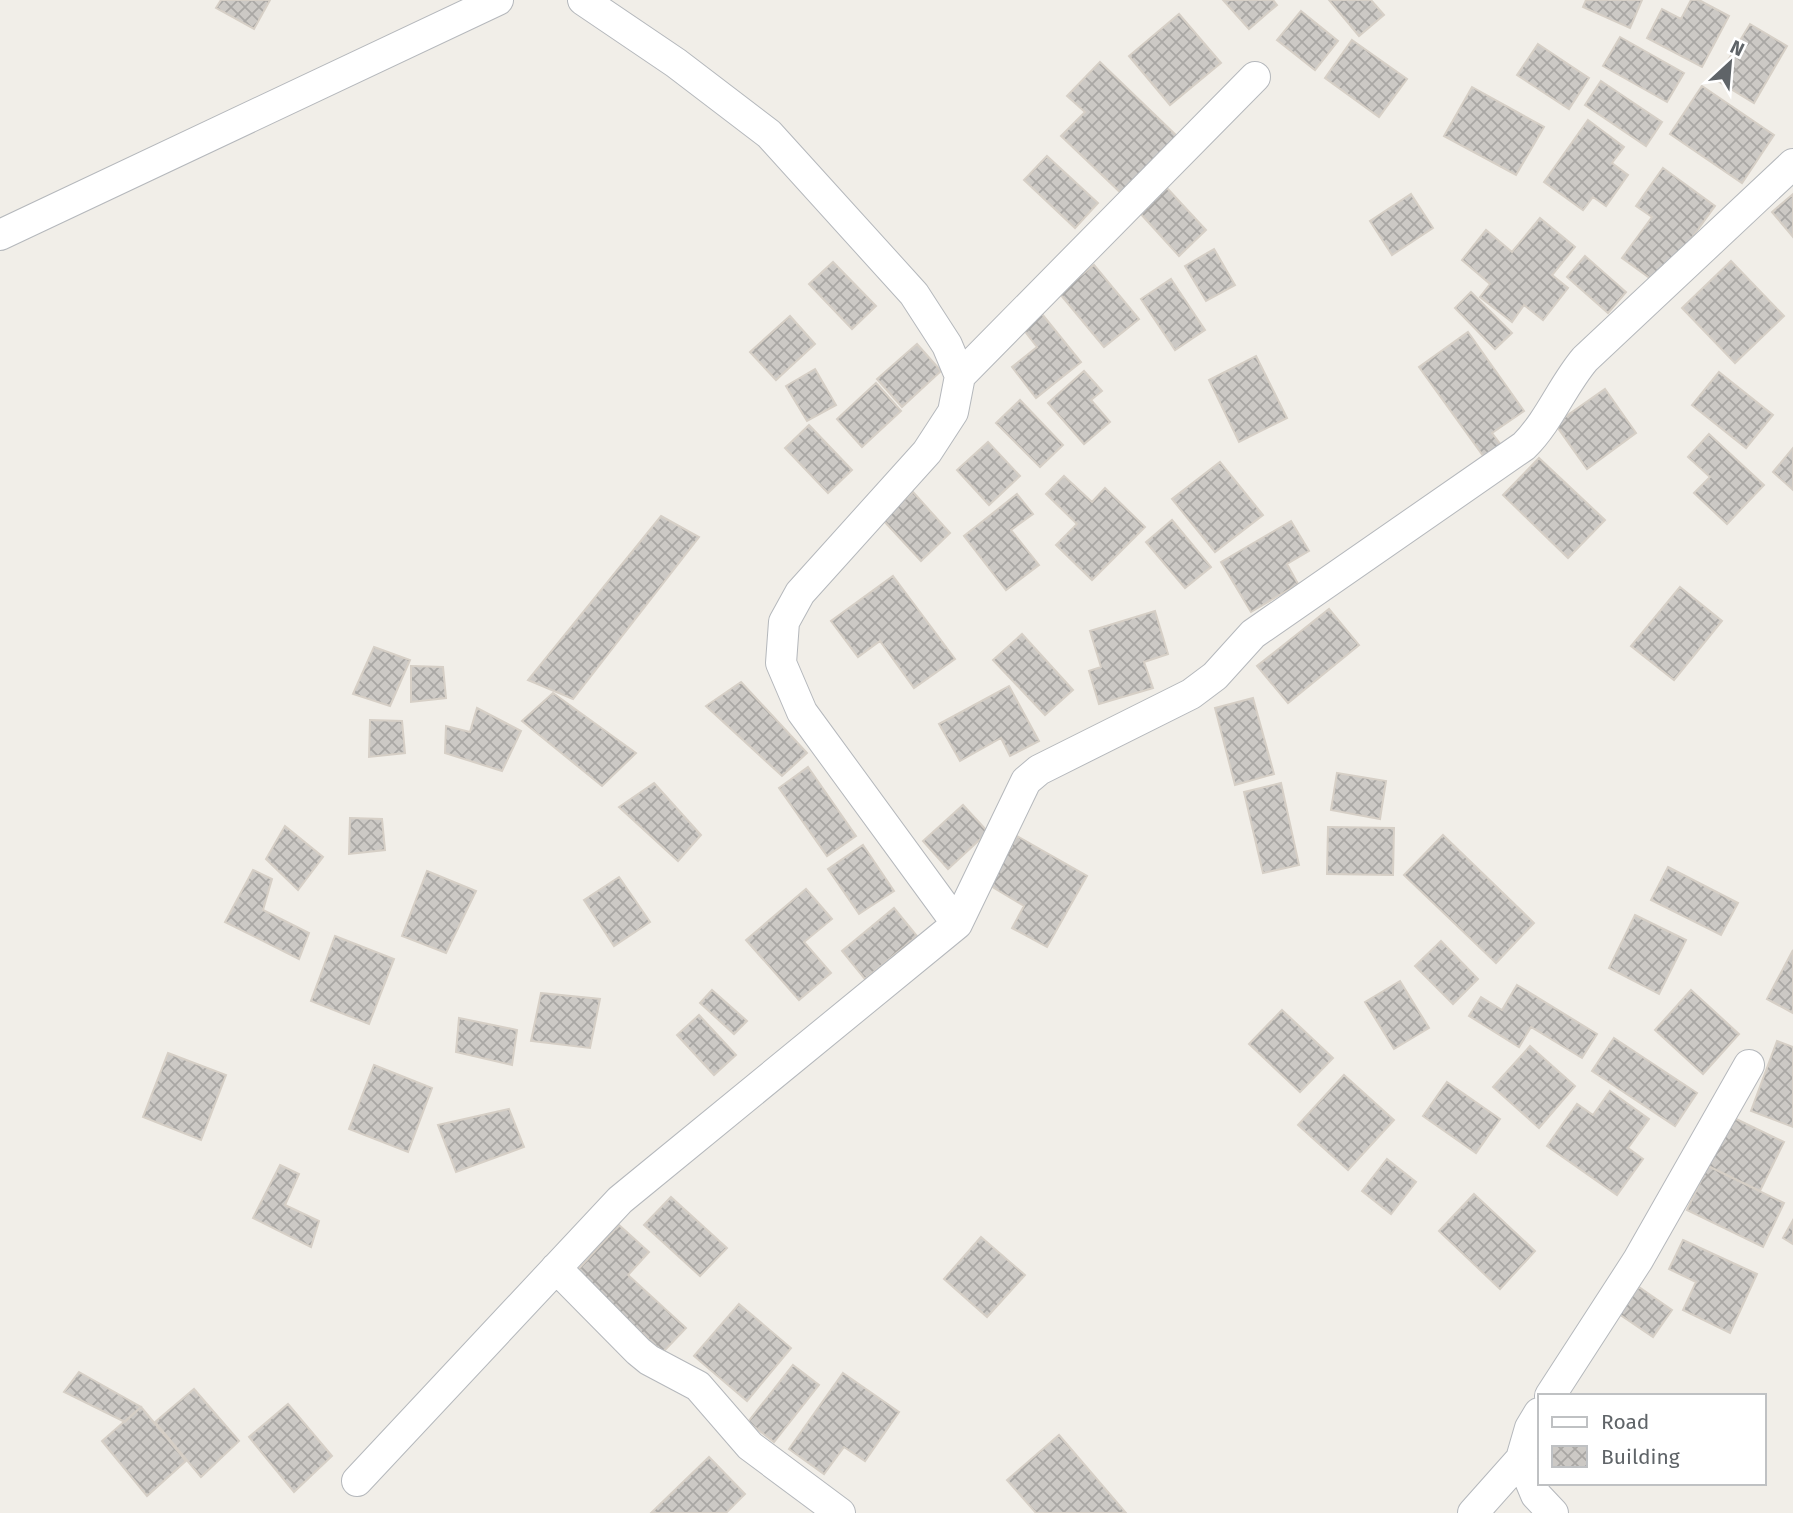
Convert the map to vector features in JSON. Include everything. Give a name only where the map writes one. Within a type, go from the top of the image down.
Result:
[{"type":"street","points":[[0,235],[498,0]]},
{"type":"street","points":[[583,0],[676,63],[769,134],[914,294],[947,345],[960,376]]},
{"type":"street","points":[[957,924],[802,712],[781,663],[784,622],[800,593],[927,452],[953,412],[960,376],[1255,77]]},
{"type":"street","points":[[357,1481],[636,1186],[957,924],[1026,781],[1039,770],[1191,694],[1215,676],[1253,634],[1524,446],[1544,424],[1568,381],[1585,359],[1793,164]]},
{"type":"street","points":[[1551,1394],[1638,1260],[1749,1065]]},
{"type":"street","points":[[556,1268],[638,1351],[649,1360],[698,1386],[756,1451],[840,1513]]},
{"type":"street","points":[[1474,1513],[1521,1459],[1530,1428],[1538,1415]]},
{"type":"street","points":[[1521,1459],[1536,1495],[1553,1513]]},
{"type":"building","points":[[221,0],[270,0],[254,29],[216,8]]},
{"type":"building","points":[[1223,0],[1273,0],[1277,5],[1249,29]]},
{"type":"building","points":[[1329,0],[1371,0],[1384,15],[1359,36]]},
{"type":"building","points":[[1586,0],[1642,0],[1630,28],[1583,7]]},
{"type":"building","points":[[1691,0],[1699,0],[1729,16],[1702,67],[1647,38],[1662,9],[1681,19]]},
{"type":"building","points":[[1301,11],[1338,41],[1315,70],[1277,40]]},
{"type":"building","points":[[1179,14],[1221,63],[1170,105],[1129,56]]},
{"type":"building","points":[[1750,24],[1787,46],[1754,103],[1716,80]]},
{"type":"building","points":[[1620,37],[1684,73],[1667,102],[1603,66]]},
{"type":"building","points":[[1352,40],[1407,79],[1379,117],[1325,78]]},
{"type":"building","points":[[1538,44],[1589,78],[1569,109],[1517,75]]},
{"type":"building","points":[[1100,62],[1179,138],[1123,195],[1061,136],[1085,112],[1067,96]]},
{"type":"building","points":[[1601,81],[1662,122],[1646,146],[1585,105]]},
{"type":"building","points":[[1702,86],[1774,135],[1742,183],[1670,134]]},
{"type":"building","points":[[1472,87],[1544,127],[1516,175],[1444,136]]},
{"type":"building","points":[[1588,120],[1624,147],[1612,163],[1628,175],[1606,206],[1593,197],[1583,210],[1544,182]]},
{"type":"building","points":[[1047,156],[1098,203],[1075,228],[1024,180]]},
{"type":"building","points":[[1663,168],[1715,206],[1658,284],[1622,258],[1652,217],[1636,206]]},
{"type":"building","points":[[1166,187],[1206,230],[1179,256],[1139,212]]},
{"type":"building","points":[[1411,194],[1433,228],[1392,255],[1370,221]]},
{"type":"building","points":[[1793,194],[1793,237],[1772,212]]},
{"type":"building","points":[[1540,218],[1575,247],[1552,275],[1568,288],[1543,320],[1524,305],[1512,322],[1480,297],[1490,284],[1462,260],[1486,230],[1512,252]]},
{"type":"building","points":[[1214,249],[1235,285],[1206,301],[1185,266]]},
{"type":"building","points":[[1585,256],[1626,292],[1608,313],[1567,277]]},
{"type":"building","points":[[1731,261],[1784,316],[1735,363],[1682,308]]},
{"type":"building","points":[[833,262],[876,306],[852,329],[809,284]]},
{"type":"building","points":[[1094,265],[1139,319],[1104,347],[1059,293]]},
{"type":"building","points":[[1171,279],[1205,330],[1175,350],[1141,299]]},
{"type":"building","points":[[1471,292],[1512,333],[1495,349],[1455,308]]},
{"type":"building","points":[[1042,314],[1081,362],[1036,398],[1012,367],[1037,347],[1023,329]]},
{"type":"building","points":[[790,316],[815,344],[776,380],[750,352]]},
{"type":"building","points":[[1468,332],[1524,411],[1492,433],[1501,445],[1484,457],[1419,367]]},
{"type":"building","points":[[917,344],[941,371],[902,407],[877,379]]},
{"type":"building","points":[[1256,356],[1287,418],[1239,442],[1209,380]]},
{"type":"building","points":[[815,369],[836,405],[807,421],[786,386]]},
{"type":"building","points":[[1084,371],[1102,391],[1091,400],[1110,422],[1084,444],[1048,403]]},
{"type":"building","points":[[1719,372],[1773,415],[1746,448],[1692,405]]},
{"type":"building","points":[[876,383],[901,411],[862,447],[837,419]]},
{"type":"building","points":[[1605,389],[1636,433],[1587,469],[1555,424]]},
{"type":"building","points":[[1020,400],[1063,445],[1040,467],[996,423]]},
{"type":"building","points":[[809,425],[852,470],[828,493],[785,448]]},
{"type":"building","points":[[1709,434],[1764,485],[1727,524],[1694,493],[1710,477],[1688,457]]},
{"type":"building","points":[[988,442],[1020,476],[989,505],[957,470]]},
{"type":"building","points":[[1793,448],[1793,490],[1773,472]]},
{"type":"building","points":[[1539,458],[1605,520],[1568,558],[1503,495]]},
{"type":"building","points":[[1220,462],[1263,515],[1215,552],[1172,499]]},
{"type":"building","points":[[1064,476],[1092,502],[1105,488],[1145,527],[1092,580],[1056,545],[1077,524],[1046,494]]},
{"type":"building","points":[[913,492],[950,533],[921,561],[883,520]]},
{"type":"building","points":[[1017,494],[1033,514],[1011,530],[1039,565],[1006,590],[964,536]]},
{"type":"building","points":[[661,516],[699,537],[573,699],[528,680]]},
{"type":"building","points":[[1172,520],[1211,567],[1185,588],[1146,542]]},
{"type":"building","points":[[1291,521],[1309,551],[1287,564],[1298,584],[1251,612],[1221,562]]},
{"type":"building","points":[[893,576],[955,659],[914,688],[880,641],[858,657],[831,621]]},
{"type":"building","points":[[1680,587],[1722,621],[1674,680],[1631,646]]},
{"type":"building","points":[[1329,609],[1359,645],[1288,703],[1257,666]]},
{"type":"building","points":[[1155,611],[1168,654],[1144,662],[1153,688],[1099,704],[1089,671],[1101,667],[1090,631]]},
{"type":"building","points":[[1022,634],[1073,690],[1045,715],[993,660]]},
{"type":"building","points":[[374,647],[410,660],[390,706],[353,694]]},
{"type":"building","points":[[411,666],[443,667],[446,698],[411,702]]},
{"type":"building","points":[[741,682],[807,753],[782,776],[706,706]]},
{"type":"building","points":[[1009,686],[1039,741],[1010,756],[1001,738],[960,761],[939,724]]},
{"type":"building","points":[[553,693],[636,753],[602,786],[522,721]]},
{"type":"building","points":[[1253,698],[1274,774],[1235,785],[1215,708]]},
{"type":"building","points":[[477,708],[521,731],[502,771],[445,753],[446,726],[470,732]]},
{"type":"building","points":[[370,720],[402,721],[405,753],[369,757]]},
{"type":"building","points":[[808,767],[856,836],[827,856],[779,788]]},
{"type":"building","points":[[1337,773],[1386,781],[1380,819],[1331,810]]},
{"type":"building","points":[[654,783],[701,835],[678,861],[619,807]]},
{"type":"building","points":[[1281,783],[1299,865],[1263,873],[1244,792]]},
{"type":"building","points":[[963,805],[988,832],[948,869],[923,841]]},
{"type":"building","points":[[350,818],[382,819],[385,850],[349,854]]},
{"type":"building","points":[[285,826],[323,857],[298,890],[266,859]]},
{"type":"building","points":[[1328,827],[1394,828],[1393,875],[1327,874]]},
{"type":"building","points":[[1443,835],[1534,923],[1496,963],[1404,875]]},
{"type":"building","points":[[1017,836],[1087,876],[1047,947],[1012,928],[1024,906],[989,885]]},
{"type":"building","points":[[863,845],[894,891],[859,914],[828,869]]},
{"type":"building","points":[[1668,867],[1738,903],[1721,935],[1651,900]]},
{"type":"building","points":[[253,870],[272,879],[263,910],[309,933],[299,959],[225,922]]},
{"type":"building","points":[[427,871],[476,891],[446,953],[402,936]]},
{"type":"building","points":[[619,877],[650,922],[614,946],[584,900]]},
{"type":"building","points":[[806,889],[832,919],[804,942],[831,973],[799,1000],[746,940]]},
{"type":"building","points":[[894,908],[917,936],[865,979],[842,951]]},
{"type":"building","points":[[1635,915],[1686,940],[1659,994],[1609,968]]},
{"type":"building","points":[[335,936],[394,959],[369,1024],[311,1001]]},
{"type":"building","points":[[1441,941],[1478,979],[1453,1004],[1415,966]]},
{"type":"building","points":[[1793,950],[1793,1013],[1767,999]]},
{"type":"building","points":[[1400,981],[1429,1028],[1394,1049],[1365,1002]]},
{"type":"building","points":[[1517,985],[1597,1034],[1582,1058],[1531,1027],[1519,1047],[1469,1016],[1481,997],[1502,1010]]},
{"type":"building","points":[[712,990],[747,1021],[734,1034],[700,1003]]},
{"type":"building","points":[[1691,990],[1739,1034],[1703,1074],[1655,1030]]},
{"type":"building","points":[[541,993],[600,999],[590,1048],[531,1041]]},
{"type":"building","points":[[1282,1010],[1333,1058],[1300,1092],[1249,1044]]},
{"type":"building","points":[[699,1015],[736,1055],[714,1075],[677,1035]]},
{"type":"building","points":[[459,1018],[517,1030],[512,1065],[456,1052]]},
{"type":"building","points":[[1614,1038],[1697,1093],[1675,1126],[1592,1071]]},
{"type":"building","points":[[1777,1041],[1793,1047],[1793,1127],[1751,1111]]},
{"type":"building","points":[[1530,1046],[1575,1086],[1539,1128],[1493,1087]]},
{"type":"building","points":[[168,1053],[226,1075],[201,1140],[143,1117]]},
{"type":"building","points":[[374,1065],[432,1088],[408,1152],[349,1129]]},
{"type":"building","points":[[1344,1075],[1394,1120],[1348,1170],[1298,1125]]},
{"type":"building","points":[[1447,1082],[1500,1119],[1476,1153],[1423,1116]]},
{"type":"building","points":[[1610,1091],[1649,1119],[1628,1148],[1643,1159],[1617,1195],[1547,1146],[1577,1104],[1593,1115]]},
{"type":"building","points":[[509,1109],[524,1147],[456,1172],[438,1125]]},
{"type":"building","points":[[1732,1117],[1784,1142],[1760,1191],[1708,1166]]},
{"type":"building","points":[[1387,1159],[1416,1182],[1391,1214],[1362,1191]]},
{"type":"building","points":[[280,1165],[299,1174],[285,1205],[319,1221],[311,1247],[253,1218]]},
{"type":"building","points":[[1708,1166],[1784,1203],[1763,1247],[1687,1210]]},
{"type":"building","points":[[1474,1194],[1535,1251],[1500,1289],[1439,1231]]},
{"type":"building","points":[[671,1197],[727,1248],[700,1276],[644,1225]]},
{"type":"building","points":[[1793,1220],[1793,1244],[1783,1238]]},
{"type":"building","points":[[619,1225],[649,1252],[628,1275],[686,1328],[663,1352],[575,1273]]},
{"type":"building","points":[[981,1237],[1025,1275],[987,1317],[944,1279]]},
{"type":"building","points":[[1683,1240],[1757,1274],[1730,1333],[1683,1310],[1696,1282],[1669,1269]]},
{"type":"building","points":[[1639,1287],[1672,1310],[1653,1337],[1619,1314]]},
{"type":"building","points":[[739,1304],[791,1348],[747,1401],[694,1356]]},
{"type":"building","points":[[793,1365],[819,1385],[774,1442],[748,1422]]},
{"type":"building","points":[[79,1372],[141,1407],[125,1422],[64,1392]]},
{"type":"building","points":[[843,1373],[899,1412],[865,1461],[844,1447],[824,1474],[789,1449]]},
{"type":"building","points":[[194,1389],[239,1441],[201,1477],[155,1422]]},
{"type":"building","points":[[288,1404],[332,1456],[294,1492],[249,1437]]},
{"type":"building","points":[[141,1407],[186,1461],[147,1496],[102,1441]]},
{"type":"building","points":[[1059,1435],[1126,1513],[1036,1513],[1007,1480]]},
{"type":"building","points":[[709,1457],[745,1494],[726,1513],[651,1513]]}]
